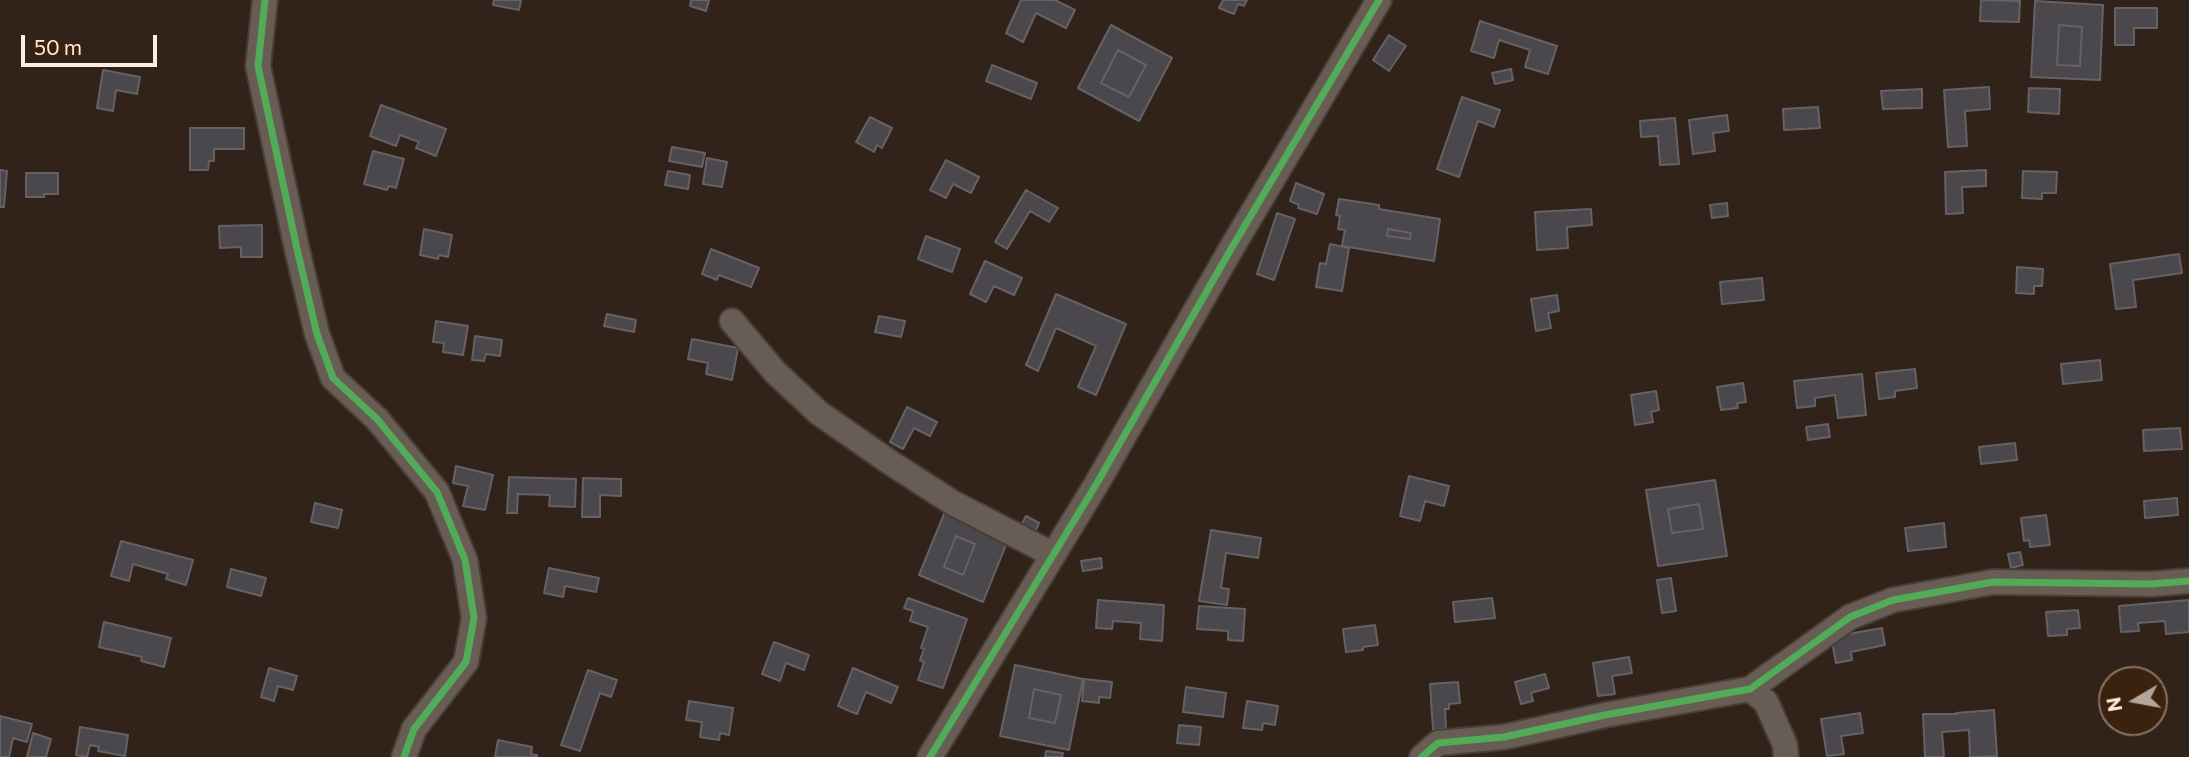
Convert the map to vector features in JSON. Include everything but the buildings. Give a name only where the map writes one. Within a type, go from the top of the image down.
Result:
[{"type":"street","points":[[265,0],[258,66],[317,334],[333,378],[377,419],[437,492],[465,560],[474,618],[466,662],[414,729],[404,757]]},
{"type":"street","points":[[930,757],[1097,483],[1231,249],[1379,0]]},
{"type":"street","points":[[732,321],[775,372],[819,413],[953,503],[1052,554]]},
{"type":"street","points":[[1422,757],[1438,743],[1504,737],[1605,715],[1750,689],[1850,617],[1893,600],[1993,582],[2151,584],[2189,581]]},
{"type":"street","points":[[1750,689],[1766,702],[1785,745],[1786,757]]},
{"type":"cycle path","points":[[265,0],[258,66],[317,334],[333,378],[377,419],[437,492],[465,560],[474,618],[466,662],[414,729],[404,757]]},
{"type":"cycle path","points":[[930,757],[1097,483],[1231,249],[1379,0]]},
{"type":"cycle path","points":[[1422,757],[1438,743],[1504,737],[1605,715],[1750,689],[1850,617],[1893,600],[1993,582],[2151,584],[2189,581]]}]
